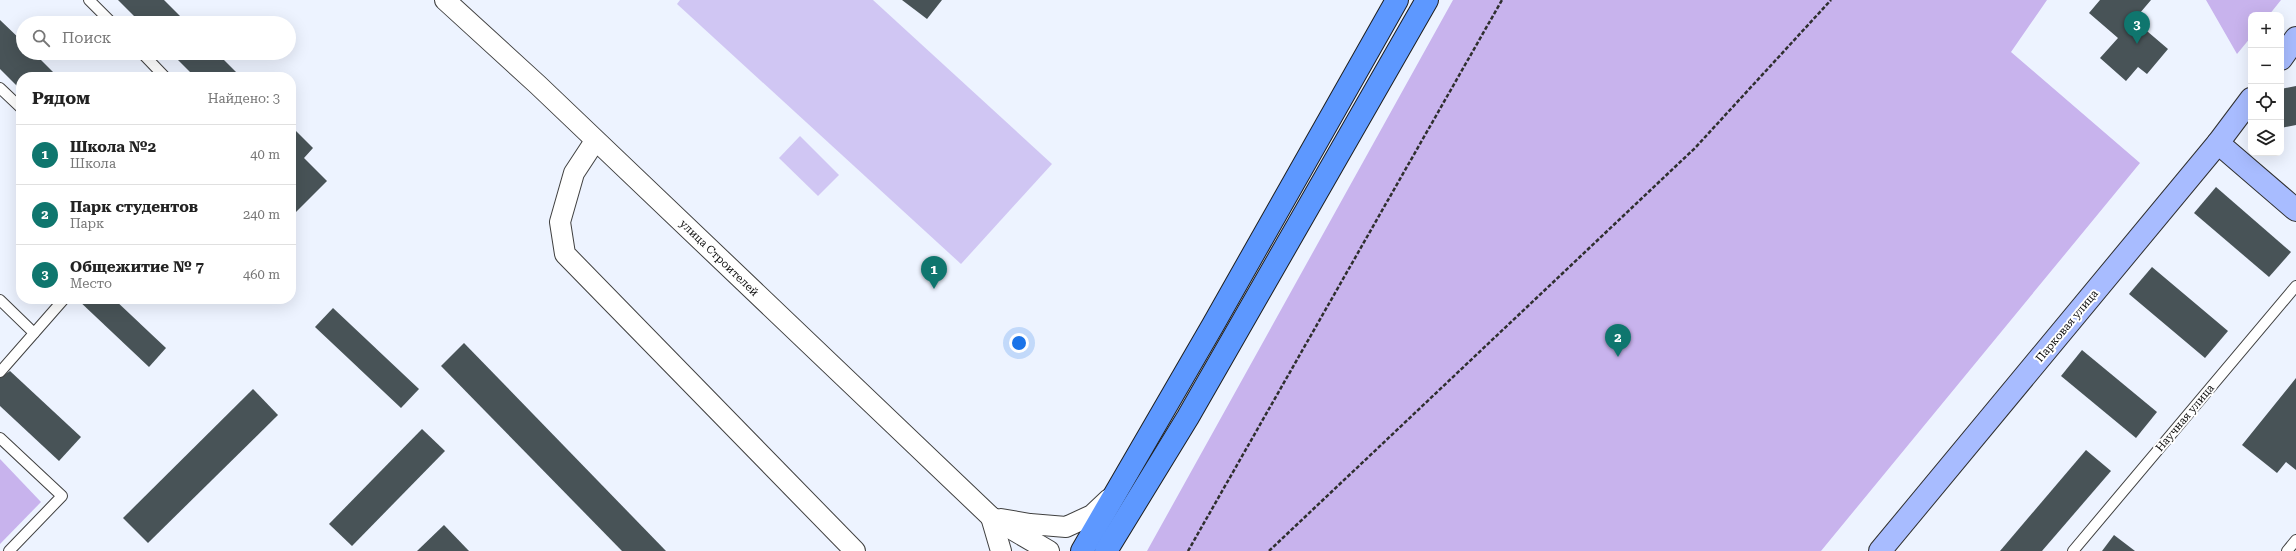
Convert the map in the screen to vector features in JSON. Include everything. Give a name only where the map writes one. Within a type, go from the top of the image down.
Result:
[{"type":"main road","points":[[1082,551],[1397,0]]},
{"type":"main road","points":[[1106,551],[1188,417],[1427,0]]},
{"type":"street","name":"улица Строителей","points":[[446,0],[991,517],[1049,551]]},
{"type":"street","points":[[2284,54],[2296,38]]},
{"type":"street","name":"Парковая улица","points":[[1882,550],[2218,143],[2248,103]]},
{"type":"street","points":[[595,141],[574,173],[560,222],[564,254],[855,551]]},
{"type":"street","points":[[2218,143],[2296,210]]},
{"type":"street","points":[[1001,551],[991,517],[1030,524],[1066,526],[1092,515],[1117,490]]},
{"type":"lane","points":[[89,0],[105,16]]},
{"type":"lane","points":[[149,60],[160,72]]},
{"type":"lane","points":[[0,88],[16,103]]},
{"type":"lane","name":"Научная улица","points":[[2073,551],[2296,286]]},
{"type":"lane","points":[[0,300],[34,333]]},
{"type":"lane","points":[[0,372],[60,304]]},
{"type":"lane","points":[[0,438],[62,496],[9,551]]},
{"type":"lane","points":[[2287,551],[2296,540]]},
{"type":"path","points":[[1188,551],[1502,0]]},
{"type":"path","points":[[1269,551],[1695,148],[1832,0]]},
{"type":"shaded area","points":[[680,0],[873,0],[1052,164],[961,264],[677,4]]},
{"type":"shaded area","points":[[1453,0],[2047,0],[2011,52],[2140,163],[1821,551],[1147,551]]},
{"type":"shaded area","points":[[2206,0],[2281,0],[2271,12],[2248,12],[2248,41],[2237,54]]},
{"type":"shaded area","points":[[800,136],[839,175],[818,196],[779,158]]},
{"type":"shaded area","points":[[0,459],[41,502],[0,544]]},
{"type":"building","points":[[118,0],[164,0],[180,16],[134,16]]},
{"type":"building","points":[[902,0],[942,0],[927,19]]},
{"type":"building","points":[[2100,0],[2151,0],[2134,20],[2168,49],[2147,74],[2138,67],[2126,81],[2100,58],[2118,38],[2089,13]]},
{"type":"building","points":[[0,20],[16,35],[16,60],[41,60],[53,72],[16,72],[16,85],[0,69]]},
{"type":"building","points":[[178,60],[224,60],[236,72],[190,72]]},
{"type":"building","points":[[2296,86],[2296,125],[2284,127],[2284,120],[2284,88]]},
{"type":"building","points":[[296,131],[313,148],[304,158],[327,181],[296,212]]},
{"type":"building","points":[[2216,187],[2291,252],[2269,277],[2194,213]]},
{"type":"building","points":[[2152,267],[2228,331],[2205,358],[2129,294]]},
{"type":"building","points":[[82,304],[119,304],[166,348],[149,367]]},
{"type":"building","points":[[333,308],[419,389],[401,408],[315,327]]},
{"type":"building","points":[[464,343],[666,551],[622,551],[441,366]]},
{"type":"building","points":[[2082,350],[2157,412],[2136,438],[2061,376]]},
{"type":"building","points":[[10,371],[81,437],[59,461],[0,406],[0,378]]},
{"type":"building","points":[[2296,378],[2296,470],[2286,462],[2277,473],[2242,445]]},
{"type":"building","points":[[253,389],[278,415],[148,543],[123,518]]},
{"type":"building","points":[[422,429],[445,451],[352,546],[329,524]]},
{"type":"building","points":[[2086,450],[2111,471],[2042,551],[2000,551]]},
{"type":"building","points":[[444,525],[469,551],[417,551]]},
{"type":"building","points":[[2114,535],[2135,551],[2102,551]]},
{"type":"place","name":"Общежитие № 7","points":[[2137,44]]},
{"type":"place","name":"Школа №2","points":[[934,289]]},
{"type":"place","name":"Парк студентов","points":[[1618,357]]}]
